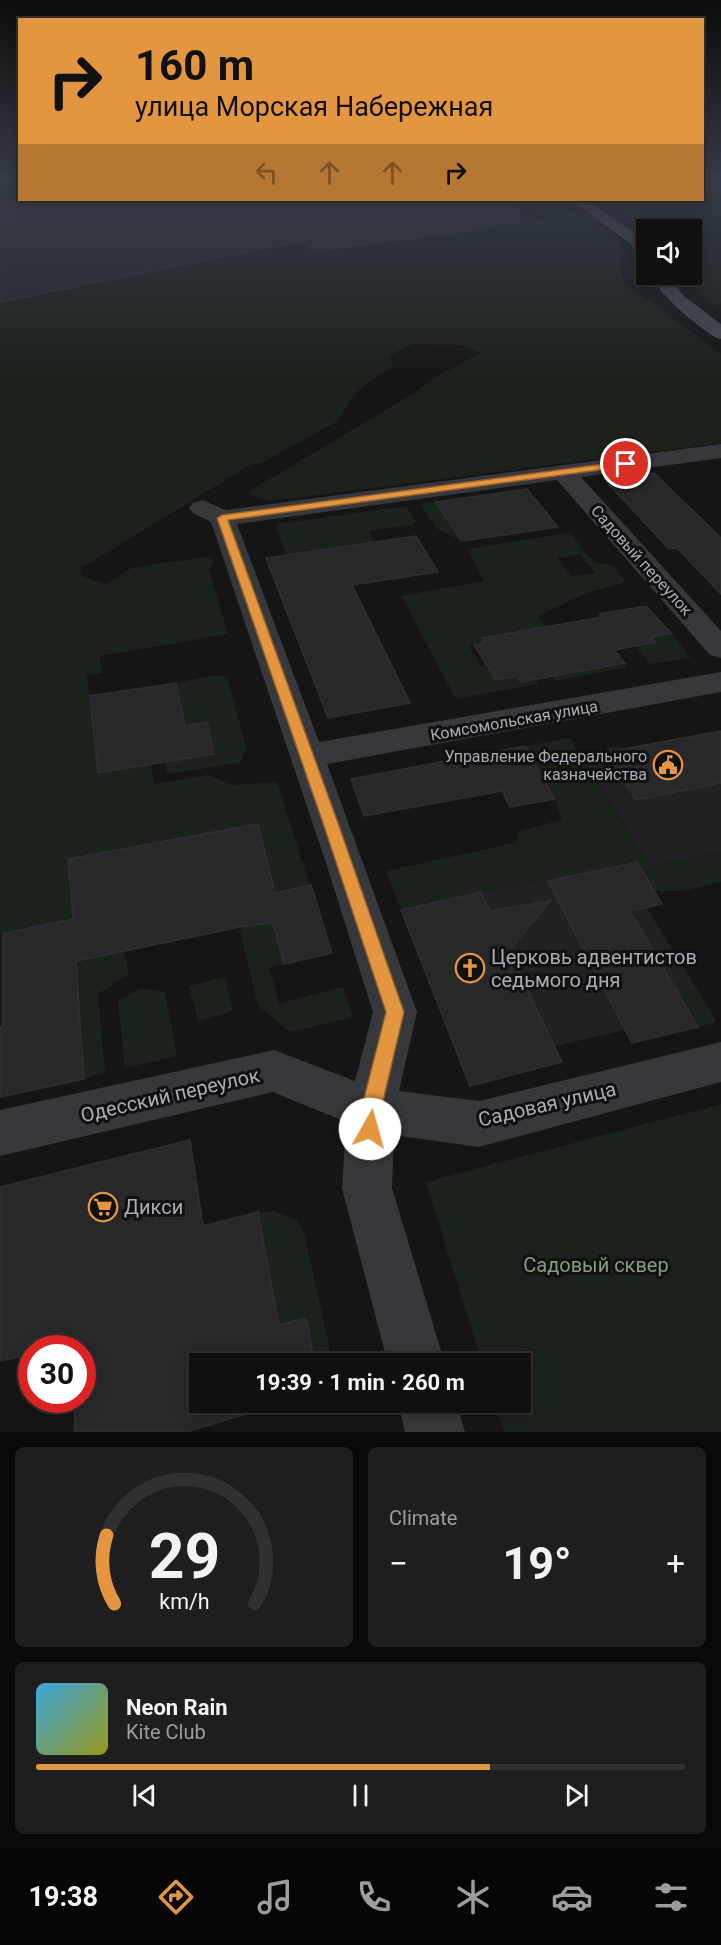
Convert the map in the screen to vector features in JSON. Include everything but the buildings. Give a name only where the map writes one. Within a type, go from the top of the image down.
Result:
[{"type":"street","points":[[663,285],[684,307],[721,333]]},
{"type":"street","points":[[414,1353],[367,1188],[371,1110],[395,1012],[307,756],[212,513],[721,451]]},
{"type":"street","name":"Садовый переулок","points":[[563,472],[721,649]]},
{"type":"street","name":"Комсомольская улица","points":[[307,756],[721,682]]},
{"type":"street","name":"Садовая улица","points":[[371,1110],[479,1124],[721,1062]]},
{"type":"street","name":"Одесский переулок","points":[[0,1134],[274,1071],[371,1110]]},
{"type":"street","points":[[430,1413],[435,1432]]},
{"type":"shaded area","points":[[721,731],[721,852],[650,867],[582,756],[606,752],[607,748],[618,746],[625,749]]},
{"type":"shaded area","points":[[637,862],[662,904],[647,908],[717,1022],[632,1043],[625,1030],[555,1046],[504,941],[521,936],[526,931],[526,922],[512,907],[490,911],[481,892]]},
{"type":"green space","points":[[302,243],[315,251],[375,243],[616,243],[621,250],[622,257],[619,268],[627,284],[721,354],[721,443],[271,501],[252,496],[248,492],[419,390],[432,379],[480,353],[464,345],[413,344],[390,355],[393,367],[357,392],[335,423],[261,463],[252,464],[80,569],[81,576],[107,584],[131,568],[211,556],[213,562],[209,569],[228,634],[100,656],[102,673],[87,675],[98,773],[151,764],[154,784],[208,775],[231,785],[277,782],[310,886],[275,893],[258,825],[68,860],[73,919],[0,933],[0,302],[232,256],[230,250]]},
{"type":"green space","points":[[702,243],[721,243],[721,303],[713,304],[721,312],[701,296],[694,285],[702,285]]},
{"type":"green space","points":[[435,502],[462,541],[436,528],[420,504]]},
{"type":"green space","points":[[406,506],[416,522],[412,525],[369,531],[374,542],[287,555],[276,527],[278,524]]},
{"type":"green space","points":[[569,533],[595,562],[613,566],[626,582],[581,595],[538,616],[546,627],[482,638],[484,643],[469,646],[481,666],[487,665],[496,680],[517,676],[521,682],[535,680],[539,684],[456,699],[401,596],[484,581],[467,549]],"holes":[[[580,554],[595,572],[572,576],[557,558]]]},
{"type":"green space","points":[[671,633],[691,657],[650,664],[635,646],[655,642],[651,637]]},
{"type":"green space","points":[[625,663],[628,667],[556,681],[552,676]]},
{"type":"green space","points":[[210,676],[222,676],[228,680],[247,750],[239,763],[167,774],[164,762],[207,723],[185,726],[176,683]]},
{"type":"green space","points":[[570,738],[650,867],[721,852],[721,882],[682,891],[654,891],[636,862],[401,910],[386,871],[515,843],[518,831],[562,820],[555,799],[525,746]]},
{"type":"green space","points":[[272,920],[284,964],[269,968],[279,1003],[343,987],[353,1017],[290,1032],[258,1006],[239,927]]},
{"type":"green space","points":[[125,951],[129,974],[98,994],[105,1073],[84,1079],[76,961]]},
{"type":"green space","points":[[225,977],[233,1011],[198,1021],[189,986]]},
{"type":"green space","points":[[141,988],[165,992],[177,1056],[125,1068],[118,1001]]},
{"type":"green space","points":[[697,989],[717,1022],[698,1027],[678,994]]},
{"type":"green space","name":"Садовый сквер","points":[[721,1104],[721,1432],[504,1432],[498,1413],[531,1413],[531,1353],[479,1353],[426,1182]]},
{"type":"green space","points":[[273,1211],[295,1219],[304,1232],[331,1353],[313,1353],[305,1318],[279,1325],[258,1212]]},
{"type":"place","name":"Управление Федерального казначейства","points":[[668,765]]},
{"type":"place","name":"Церковь адвентистов седьмого дня","points":[[470,968]]},
{"type":"place","name":"Дикси","points":[[103,1207]]},
{"type":"route","points":[[370,1129],[371,1110],[395,1012],[331,823],[222,518],[626,464]]}]
